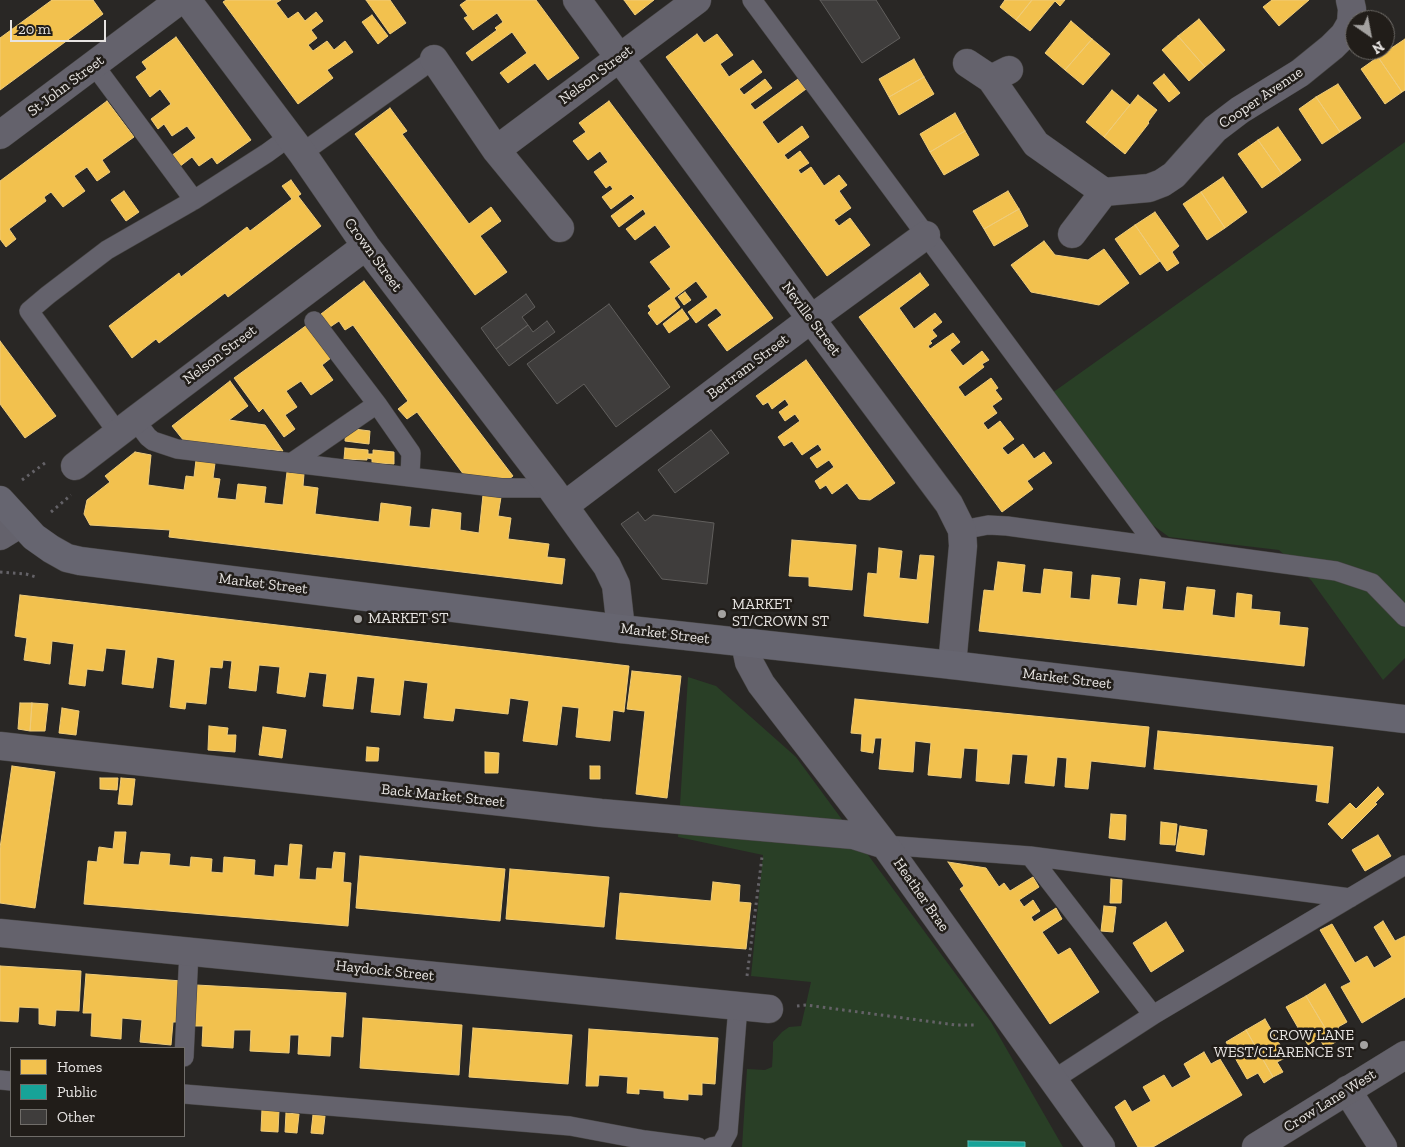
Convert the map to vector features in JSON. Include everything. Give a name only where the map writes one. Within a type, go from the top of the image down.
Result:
[{"type":"main road","name":"Crow Lane West","points":[[1256,1147],[1405,1055]]},
{"type":"street","name":"St John Street","points":[[0,135],[180,0]]},
{"type":"street","name":"Crown Street","points":[[187,0],[296,145],[366,246],[558,497],[607,566],[616,585],[621,629]]},
{"type":"street","name":"Neville Street","points":[[577,0],[949,504],[962,530],[952,665]]},
{"type":"street","name":"Nelson Street","points":[[496,150],[696,0]]},
{"type":"street","name":"Cooper Avenue","points":[[1104,192],[1149,188],[1162,183],[1174,175],[1214,129],[1240,110],[1300,73],[1332,47],[1344,35],[1351,23],[1352,9],[1350,0]]},
{"type":"street","points":[[434,59],[496,150],[560,228]]},
{"type":"street","points":[[968,63],[1000,75],[1036,144],[1104,192],[1072,234]]},
{"type":"street","name":"Bertram Street","points":[[558,497],[692,410],[811,319],[926,236]]},
{"type":"street","name":"Nelson Street","points":[[76,478],[126,426],[366,246]]},
{"type":"street","name":"Market Street","points":[[9,491],[10,530],[34,537],[67,558],[80,561],[621,629],[952,665],[1405,719]]},
{"type":"street","name":"Heather Brae","points":[[745,643],[749,662],[761,684],[885,845],[1100,1147]]},
{"type":"street","name":"Back Market Street","points":[[0,746],[591,812],[853,835],[885,845]]},
{"type":"street","name":"Haydock Street","points":[[0,933],[769,1009]]},
{"type":"street","points":[[1347,1090],[1383,1147]]},
{"type":"lane","points":[[752,0],[1156,546]]},
{"type":"lane","points":[[434,59],[296,145],[267,153],[194,200],[107,250],[29,311],[126,426],[153,441],[171,448],[501,488],[558,497]]},
{"type":"lane","points":[[94,65],[194,200]]},
{"type":"lane","points":[[314,321],[377,404],[410,453],[410,477]]},
{"type":"lane","points":[[291,463],[377,404]]},
{"type":"lane","points":[[962,530],[988,525],[1007,526],[1336,571],[1372,583],[1405,617]]},
{"type":"lane","points":[[885,845],[1030,856],[1350,898]]},
{"type":"lane","points":[[1030,856],[1153,1015]]},
{"type":"lane","points":[[1053,1080],[1153,1015],[1405,865]]},
{"type":"lane","points":[[184,1047],[189,951]]},
{"type":"lane","points":[[711,1147],[721,1144],[728,1132],[738,1006]]},
{"type":"lane","points":[[185,1094],[570,1126],[645,1140],[698,1147]]},
{"type":"path","points":[[9,491],[46,463]]},
{"type":"path","points":[[49,514],[76,478]]},
{"type":"path","points":[[0,572],[26,574],[39,578]]},
{"type":"path","points":[[747,976],[762,855]]},
{"type":"path","points":[[769,1009],[806,1005],[956,1025],[1013,1024]]},
{"type":"green space","points":[[1405,142],[1405,658],[1383,680],[1311,580],[1279,550],[1169,537],[1143,518],[1052,393]]},
{"type":"green space","points":[[688,677],[716,686],[796,757],[991,1022],[1063,1147],[742,1147],[747,1069],[765,1070],[772,1067],[773,1042],[789,1027],[801,1026],[811,982],[751,976],[763,855],[678,837]]},
{"type":"building: Homes","points":[[52,0],[93,0],[103,14],[0,90],[0,38]]},
{"type":"building: Homes","points":[[226,0],[281,0],[276,3],[288,19],[298,12],[305,21],[316,12],[323,21],[311,30],[317,38],[308,45],[313,51],[327,41],[334,50],[345,41],[353,52],[327,70],[333,78],[298,104],[223,2]]},
{"type":"building: Homes","points":[[366,0],[390,0],[406,23],[390,34]]},
{"type":"building: Homes","points":[[467,0],[536,0],[579,58],[548,80],[535,63],[508,83],[500,73],[527,53],[512,32],[472,61],[466,53],[497,30],[495,28],[503,22],[497,13],[473,30],[464,18],[468,16],[460,5]]},
{"type":"building: Homes","points":[[624,0],[654,0],[635,15]]},
{"type":"building: Homes","points":[[1005,0],[1032,0],[1016,20],[1000,7]]},
{"type":"building: Homes","points":[[1032,0],[1065,0],[1060,6],[1055,1],[1030,31],[1016,20]]},
{"type":"building: Homes","points":[[1272,0],[1309,0],[1279,26],[1263,7]]},
{"type":"building: Homes","points":[[372,15],[388,36],[378,44],[362,22]]},
{"type":"building: Homes","points":[[1199,19],[1225,50],[1205,67],[1178,36]]},
{"type":"building: Homes","points":[[1071,21],[1092,39],[1065,70],[1045,53]]},
{"type":"building: Homes","points":[[697,34],[704,43],[717,34],[733,55],[720,64],[729,77],[753,60],[762,72],[739,89],[744,95],[765,79],[772,88],[750,104],[755,110],[798,79],[806,89],[762,122],[778,144],[802,126],[809,137],[784,155],[788,160],[800,151],[809,163],[798,170],[801,174],[811,167],[824,186],[839,175],[847,185],[839,191],[851,208],[834,220],[839,226],[850,218],[870,245],[827,276],[666,57]]},
{"type":"building: Homes","points":[[1178,36],[1205,67],[1189,81],[1162,50]]},
{"type":"building: Homes","points":[[176,37],[251,140],[217,164],[212,157],[199,166],[192,157],[179,167],[171,156],[196,138],[187,126],[172,136],[164,124],[158,129],[151,119],[171,104],[160,89],[150,97],[136,77],[147,69],[142,62]]},
{"type":"building: Homes","points":[[1092,39],[1110,54],[1083,85],[1065,70]]},
{"type":"building: Homes","points":[[1405,39],[1405,90],[1402,92],[1380,60],[1395,60],[1395,46]]},
{"type":"building: Homes","points":[[914,59],[924,77],[889,97],[879,79]]},
{"type":"building: Homes","points":[[1374,60],[1380,60],[1402,92],[1385,104],[1361,69]]},
{"type":"building: Homes","points":[[1164,74],[1180,93],[1169,102],[1153,83]]},
{"type":"building: Homes","points":[[924,77],[934,94],[899,115],[889,97]]},
{"type":"building: Homes","points":[[1338,84],[1361,118],[1340,132],[1316,97]]},
{"type":"building: Homes","points":[[1112,90],[1130,105],[1104,137],[1086,122]]},
{"type":"building: Homes","points":[[1138,95],[1157,110],[1125,154],[1104,137]]},
{"type":"building: Homes","points":[[1316,97],[1340,132],[1322,144],[1299,109]]},
{"type":"building: Homes","points":[[107,101],[134,137],[102,160],[110,172],[97,181],[87,167],[74,176],[85,191],[63,207],[51,192],[44,197],[46,201],[9,229],[16,239],[6,247],[0,239],[0,181]]},
{"type":"building: Homes","points":[[609,101],[773,318],[727,351],[708,325],[722,315],[716,308],[696,323],[688,312],[708,297],[696,281],[674,298],[680,307],[657,325],[648,313],[651,310],[648,306],[671,289],[650,262],[671,247],[655,225],[635,240],[626,229],[646,214],[643,209],[619,227],[611,216],[635,198],[631,194],[611,209],[602,197],[613,189],[610,185],[606,188],[594,172],[608,162],[600,151],[588,160],[573,141],[586,132],[579,123]]},
{"type":"building: Homes","points":[[390,108],[407,131],[402,134],[469,224],[491,207],[501,221],[480,236],[507,272],[475,295],[355,134]]},
{"type":"building: Homes","points":[[955,113],[965,131],[930,152],[920,134]]},
{"type":"building: Homes","points":[[1278,127],[1301,160],[1282,174],[1258,140]]},
{"type":"building: Homes","points":[[965,131],[979,155],[944,175],[930,152]]},
{"type":"building: Homes","points":[[1258,140],[1282,174],[1262,188],[1238,154]]},
{"type":"building: Homes","points":[[1223,177],[1247,212],[1225,228],[1201,192]]},
{"type":"building: Homes","points":[[291,180],[301,194],[298,196],[321,226],[228,297],[225,293],[159,343],[156,339],[132,358],[109,326],[179,273],[181,277],[247,227],[250,231],[292,199],[282,186]]},
{"type":"building: Homes","points":[[124,191],[139,212],[126,221],[111,200]]},
{"type":"building: Homes","points":[[1008,191],[1019,209],[984,229],[973,211]]},
{"type":"building: Homes","points":[[1201,192],[1225,228],[1207,240],[1183,204]]},
{"type":"building: Homes","points":[[1019,209],[1028,226],[994,246],[984,229]]},
{"type":"building: Homes","points":[[1155,212],[1179,246],[1172,252],[1179,263],[1167,271],[1135,225]]},
{"type":"building: Homes","points":[[1135,225],[1160,261],[1140,275],[1115,239]]},
{"type":"building: Homes","points":[[1044,241],[1055,255],[1088,260],[1104,249],[1129,283],[1099,305],[1031,292],[1011,265]]},
{"type":"building: Homes","points":[[920,273],[929,285],[899,308],[914,329],[935,313],[942,322],[932,330],[937,336],[930,341],[932,343],[928,346],[930,349],[953,333],[960,342],[950,350],[963,366],[982,351],[989,360],[982,364],[984,367],[958,387],[965,397],[991,378],[998,388],[995,390],[1002,399],[992,406],[997,413],[983,423],[988,430],[1000,421],[1014,439],[1002,448],[1008,455],[1023,444],[1034,459],[1044,452],[1052,463],[1027,481],[1033,489],[1002,512],[859,317]]},
{"type":"building: Homes","points":[[364,281],[513,476],[509,479],[464,475],[417,412],[407,419],[398,409],[408,401],[353,325],[345,330],[339,321],[330,327],[321,314]]},
{"type":"building: Homes","points":[[685,292],[691,300],[684,305],[678,297]]},
{"type":"building: Homes","points":[[682,309],[689,319],[669,333],[663,324]]},
{"type":"building: Homes","points":[[307,325],[331,358],[322,365],[333,380],[311,395],[301,381],[286,391],[297,407],[285,415],[295,429],[284,437],[263,408],[259,412],[234,378]]},
{"type":"building: Homes","points":[[0,341],[56,416],[25,438],[0,404]]},
{"type":"building: Homes","points":[[806,360],[895,483],[870,500],[859,499],[847,483],[832,494],[826,485],[820,489],[815,481],[834,467],[829,460],[817,468],[810,458],[822,450],[818,444],[802,455],[792,441],[784,446],[778,437],[800,421],[795,414],[785,421],[779,412],[789,405],[785,399],[772,409],[768,402],[763,405],[756,396]]},
{"type":"building: Homes","points":[[230,381],[248,406],[229,420],[265,425],[283,451],[184,441],[172,426]]},
{"type":"building: Homes","points":[[346,428],[370,431],[369,444],[345,441]]},
{"type":"building: Homes","points":[[345,448],[368,450],[368,454],[373,454],[373,450],[394,452],[394,464],[372,463],[372,459],[367,458],[367,460],[344,459]]},
{"type":"building: Homes","points":[[135,452],[151,455],[148,485],[184,490],[186,476],[194,477],[196,460],[215,463],[213,478],[220,479],[217,498],[236,500],[238,484],[266,487],[264,503],[283,505],[287,472],[304,474],[303,486],[318,488],[315,514],[379,522],[381,503],[411,507],[409,526],[430,528],[432,509],[461,513],[460,530],[479,533],[483,495],[501,497],[498,516],[511,518],[508,539],[549,544],[547,557],[565,559],[562,584],[169,537],[170,530],[90,525],[84,514],[87,500],[110,482],[105,476]]},
{"type":"building: Homes","points":[[792,540],[856,545],[852,590],[809,586],[809,577],[789,576]]},
{"type":"building: Homes","points":[[879,548],[902,551],[899,578],[917,580],[920,555],[934,556],[928,623],[864,616],[868,573],[877,574]]},
{"type":"building: Homes","points":[[998,562],[1025,565],[1022,592],[1041,594],[1044,569],[1072,572],[1070,598],[1090,600],[1092,575],[1120,578],[1117,604],[1137,606],[1140,579],[1165,582],[1162,609],[1184,611],[1187,587],[1215,590],[1212,615],[1235,618],[1237,593],[1252,595],[1251,609],[1280,612],[1279,625],[1308,628],[1304,666],[979,631],[984,590],[994,591]]},
{"type":"building: Homes","points":[[20,595],[629,666],[624,712],[613,710],[610,741],[576,737],[579,708],[562,706],[557,745],[523,741],[529,701],[510,698],[508,714],[455,708],[453,721],[424,718],[428,683],[404,680],[400,715],[371,712],[375,678],[357,676],[353,709],[323,706],[327,674],[309,672],[305,697],[277,693],[280,667],[259,665],[256,691],[229,688],[232,661],[223,660],[222,668],[210,667],[206,704],[186,702],[185,709],[170,707],[175,660],[157,657],[153,688],[122,684],[126,650],[106,648],[103,671],[87,669],[85,686],[69,684],[74,644],[52,641],[50,664],[24,660],[27,638],[15,636]]},
{"type":"building: Homes","points":[[632,671],[681,676],[667,798],[636,794],[645,711],[627,709]]},
{"type":"building: Homes","points":[[855,699],[1149,727],[1145,767],[1091,761],[1088,789],[1065,787],[1067,758],[1057,757],[1054,786],[1025,783],[1028,755],[1012,754],[1009,784],[976,781],[978,749],[964,748],[961,778],[928,775],[931,743],[915,741],[913,772],[879,769],[882,738],[875,738],[873,753],[861,751],[862,734],[851,733]]},
{"type":"building: Homes","points":[[20,703],[32,703],[30,731],[18,729]]},
{"type":"building: Homes","points":[[32,703],[48,704],[45,731],[30,731]]},
{"type":"building: Homes","points":[[62,708],[79,711],[76,735],[59,733]]},
{"type":"building: Homes","points":[[209,726],[228,728],[227,735],[236,735],[235,752],[208,750]]},
{"type":"building: Homes","points":[[263,727],[286,730],[282,758],[259,755]]},
{"type":"building: Homes","points":[[1158,731],[1333,747],[1328,803],[1316,801],[1318,785],[1154,769]]},
{"type":"building: Homes","points":[[367,747],[379,748],[378,761],[366,761]]},
{"type":"building: Homes","points":[[485,752],[499,753],[498,773],[485,773]]},
{"type":"building: Homes","points":[[12,766],[55,772],[35,908],[0,903],[0,848]]},
{"type":"building: Homes","points":[[590,766],[600,766],[600,779],[590,779]]},
{"type":"building: Homes","points":[[100,778],[118,778],[117,790],[100,789]]},
{"type":"building: Homes","points":[[121,778],[135,779],[132,805],[118,804]]},
{"type":"building: Homes","points":[[1378,787],[1384,794],[1375,803],[1377,804],[1342,839],[1328,824],[1350,803],[1356,809]]},
{"type":"building: Homes","points":[[1111,814],[1126,815],[1125,840],[1109,838]]},
{"type":"building: Homes","points":[[1161,822],[1177,824],[1175,845],[1160,844]]},
{"type":"building: Homes","points":[[1180,826],[1207,830],[1204,855],[1176,851]]},
{"type":"building: Homes","points":[[115,832],[126,832],[123,864],[139,865],[141,852],[170,854],[169,865],[190,867],[191,857],[212,859],[211,872],[223,873],[224,857],[255,860],[254,875],[274,877],[275,865],[288,866],[290,844],[302,845],[299,879],[316,880],[317,868],[332,869],[334,852],[345,853],[343,882],[351,883],[348,926],[84,904],[88,861],[97,862],[99,847],[113,849]]},
{"type":"building: Homes","points":[[1378,835],[1391,856],[1365,871],[1352,850]]},
{"type":"building: Homes","points":[[360,856],[505,869],[500,921],[356,908]]},
{"type":"building: Homes","points":[[948,862],[986,868],[999,887],[1004,883],[1010,891],[1033,877],[1039,887],[1019,900],[1024,907],[1033,900],[1040,911],[1031,917],[1034,922],[1056,908],[1062,919],[1042,932],[1058,955],[1070,948],[1099,992],[1050,1024],[960,889],[964,886]]},
{"type":"building: Homes","points":[[510,869],[609,877],[604,927],[506,919]]},
{"type":"building: Homes","points":[[1111,879],[1122,880],[1121,903],[1110,903]]},
{"type":"building: Homes","points":[[713,882],[740,885],[739,902],[751,903],[746,949],[616,939],[620,893],[711,901]]},
{"type":"building: Homes","points":[[1104,906],[1116,907],[1113,932],[1101,931]]},
{"type":"building: Homes","points":[[1383,921],[1395,941],[1405,936],[1405,997],[1362,1023],[1341,987],[1351,982],[1320,930],[1332,924],[1355,963],[1367,956],[1374,968],[1392,957],[1374,927]]},
{"type":"building: Homes","points":[[1166,922],[1184,951],[1151,972],[1133,943]]},
{"type":"building: Homes","points":[[0,966],[81,971],[79,1011],[56,1010],[55,1026],[39,1024],[39,1008],[19,1007],[18,1022],[0,1021]]},
{"type":"building: Homes","points":[[86,974],[182,981],[179,1022],[173,1022],[171,1045],[140,1042],[142,1020],[122,1018],[121,1039],[91,1036],[92,1013],[83,1013]]},
{"type":"building: Homes","points":[[1325,984],[1347,1022],[1338,1027],[1343,1037],[1334,1043],[1306,996]]},
{"type":"building: Homes","points":[[196,985],[346,993],[343,1037],[331,1036],[330,1056],[298,1054],[299,1035],[290,1035],[289,1053],[250,1051],[251,1030],[234,1030],[233,1048],[202,1046],[203,1026],[193,1026]]},
{"type":"building: Homes","points":[[1306,996],[1334,1043],[1325,1048],[1319,1038],[1308,1045],[1286,1007]]},
{"type":"building: Homes","points":[[363,1018],[462,1025],[459,1075],[360,1068]]},
{"type":"building: Homes","points":[[1265,1019],[1287,1057],[1277,1062],[1283,1072],[1273,1077],[1246,1030]]},
{"type":"building: Homes","points":[[473,1028],[572,1035],[568,1084],[469,1077]]},
{"type":"building: Homes","points":[[589,1029],[718,1038],[715,1084],[702,1083],[702,1095],[688,1094],[688,1100],[664,1098],[664,1091],[639,1089],[639,1094],[627,1093],[628,1077],[599,1075],[598,1086],[586,1086]]},
{"type":"building: Homes","points":[[1246,1030],[1273,1077],[1264,1083],[1258,1073],[1247,1079],[1226,1042]]},
{"type":"building: Homes","points":[[1204,1052],[1211,1064],[1220,1059],[1242,1095],[1153,1147],[1138,1147],[1115,1107],[1125,1100],[1132,1112],[1151,1101],[1143,1087],[1164,1075],[1172,1088],[1191,1077],[1184,1064]]},
{"type":"building: Homes","points":[[262,1109],[279,1110],[278,1132],[261,1131]]},
{"type":"building: Homes","points":[[286,1113],[299,1114],[297,1133],[285,1132]]},
{"type":"building: Homes","points":[[313,1115],[325,1116],[323,1134],[311,1133]]},
{"type":"building: Public","points":[[968,1141],[1025,1142],[1025,1147],[968,1147]]},
{"type":"building: Other","points":[[820,0],[876,0],[900,38],[862,63]]},
{"type":"building: Other","points":[[526,294],[535,307],[522,317],[528,325],[496,349],[481,328]]},
{"type":"building: Other","points":[[609,304],[670,387],[616,427],[584,384],[557,404],[527,364]]},
{"type":"building: Other","points":[[547,321],[555,332],[509,366],[496,349],[528,325],[533,332]]},
{"type":"building: Other","points":[[711,430],[729,453],[675,493],[658,470]]},
{"type":"building: Other","points":[[638,512],[645,521],[653,515],[714,523],[707,584],[662,579],[621,524]]},
{"type":"place","name":"MARKET ST/CROWN ST","points":[[722,614]]},
{"type":"place","name":"MARKET ST","points":[[358,619]]},
{"type":"place","name":"CROW LANE WEST/CLARENCE ST","points":[[1364,1045]]}]
